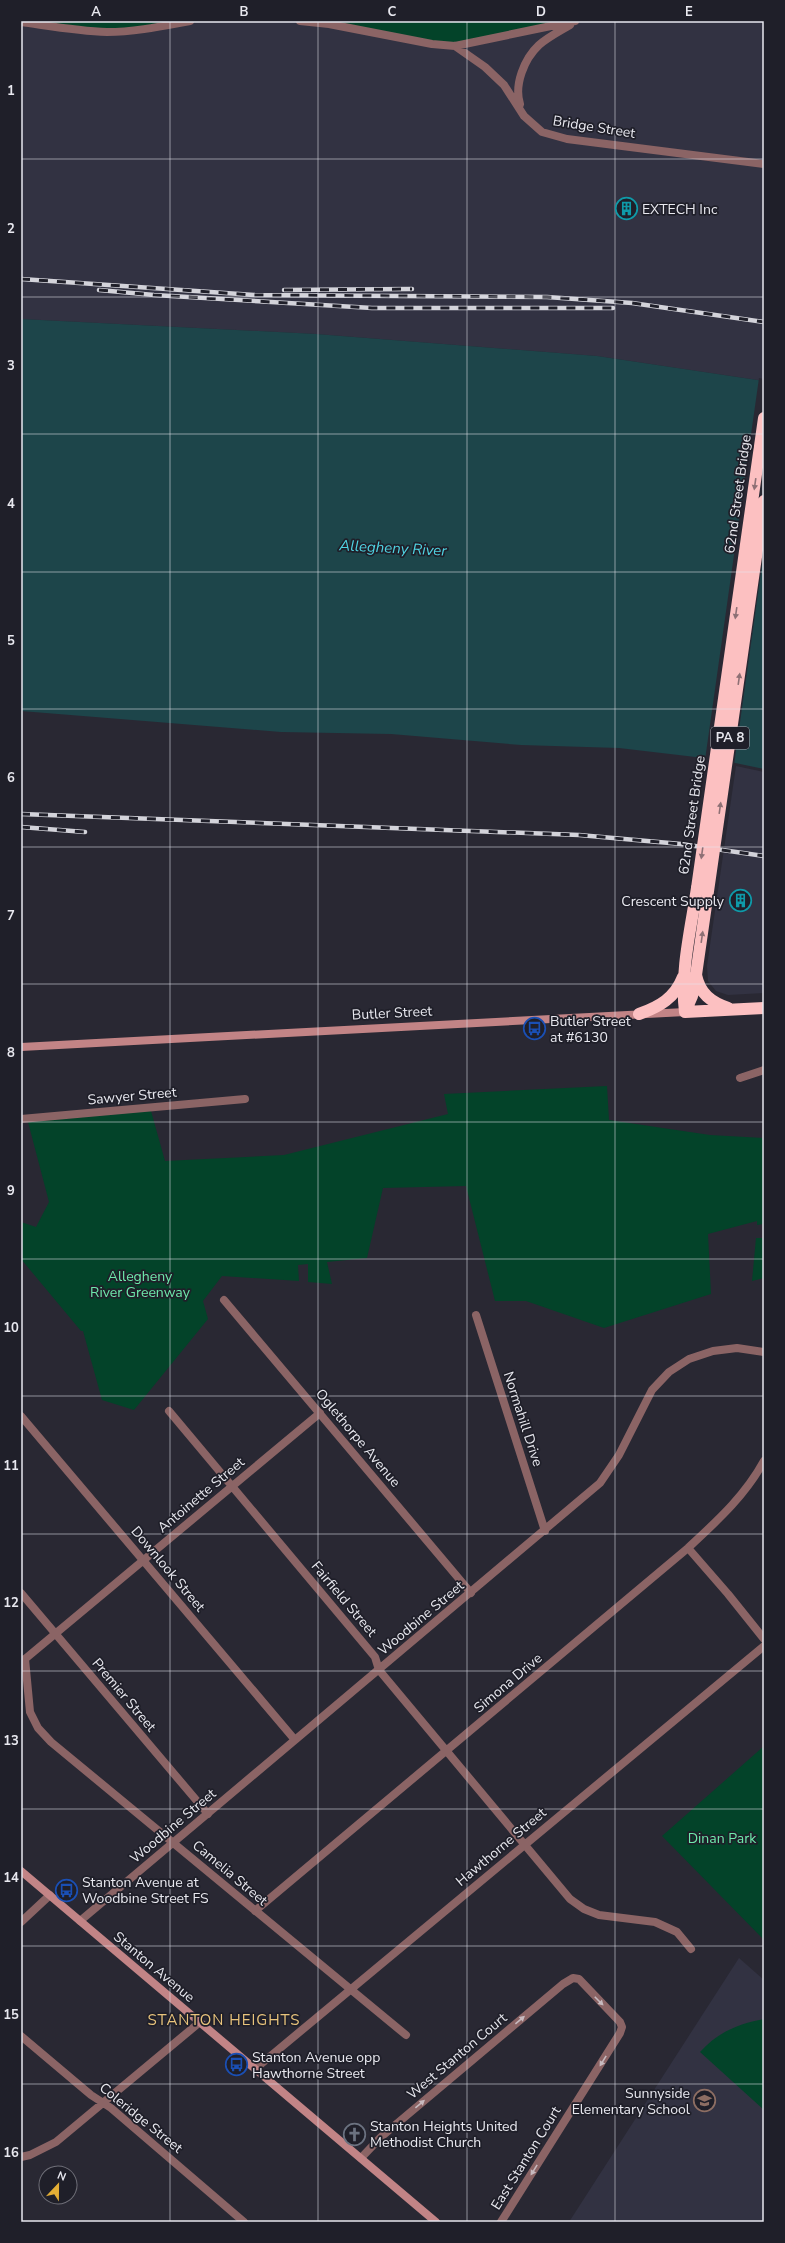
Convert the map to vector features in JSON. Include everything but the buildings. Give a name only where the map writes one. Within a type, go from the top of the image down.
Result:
[{"type":"highway","name":"62nd Street Bridge","points":[[685,1012],[764,418]]},
{"type":"highway","name":"62nd Street Bridge","points":[[691,974],[764,501]]},
{"type":"highway","points":[[689,990],[691,974]]},
{"type":"highway","points":[[689,990],[716,1004],[734,1010]]},
{"type":"highway","points":[[639,1014],[661,1005],[689,990]]},
{"type":"highway","name":"Butler Street","points":[[685,1012],[764,1008]]},
{"type":"main road","name":"Butler Street","points":[[21,1047],[685,1012]]},
{"type":"main road","name":"Stanton Avenue","points":[[21,1870],[436,2222]]},
{"type":"street","points":[[21,22],[76,30],[108,32],[144,29],[190,21]]},
{"type":"street","points":[[300,21],[336,25],[432,44],[455,46],[575,21]]},
{"type":"street","points":[[524,116],[517,95],[519,80],[526,62],[539,45],[575,21]]},
{"type":"street","name":"Bridge Street","points":[[455,46],[485,67],[504,85],[524,116],[542,132],[567,139],[764,164]]},
{"type":"street","points":[[740,1078],[764,1070]]},
{"type":"street","name":"Sawyer Street","points":[[21,1119],[245,1099]]},
{"type":"street","name":"Oglethorpe Avenue","points":[[224,1300],[471,1593]]},
{"type":"street","name":"Normahill Drive","points":[[476,1315],[545,1531]]},
{"type":"street","name":"Woodbine Street","points":[[80,1921],[545,1531],[600,1483],[619,1455],[652,1390],[669,1372],[689,1359],[713,1351],[737,1348],[764,1352]]},
{"type":"street","name":"Fairfield Street","points":[[169,1410],[377,1660],[379,1670],[570,1899],[584,1910],[599,1915],[655,1922],[677,1932],[691,1949]]},
{"type":"street","name":"Antoinette Street","points":[[23,1659],[56,1634],[320,1413]]},
{"type":"street","name":"Downlook Street","points":[[21,1416],[295,1740]]},
{"type":"street","name":"Simona Drive","points":[[255,1911],[688,1548],[728,1512],[753,1482],[764,1461]]},
{"type":"street","points":[[688,1548],[728,1594],[764,1639]]},
{"type":"street","name":"Premier Street","points":[[21,1593],[208,1814]]},
{"type":"street","name":"Hawthorne Street","points":[[255,2069],[764,1646]]},
{"type":"street","name":"Camelia Street","points":[[23,1659],[30,1712],[38,1728],[173,1843],[406,2035]]},
{"type":"street","points":[[21,1922],[50,1895]]},
{"type":"street","name":"West Stanton Court","points":[[360,2158],[381,2137],[563,1984],[573,1978],[579,1980],[616,2017],[622,2027]]},
{"type":"street","points":[[21,2157],[30,2155],[56,2142],[200,2022]]},
{"type":"street","name":"East Stanton Court","points":[[501,2222],[617,2039],[622,2027]]},
{"type":"street","name":"Coleridge Street","points":[[21,2036],[103,2102],[244,2222]]},
{"type":"shaded area","points":[[21,21],[764,21],[764,381],[597,356],[316,334],[21,319]]},
{"type":"shaded area","points":[[736,766],[764,772],[764,993],[728,995],[716,991],[708,981],[707,966]]},
{"type":"shaded area","name":"Sunnyside Elementary School","points":[[739,1958],[764,1980],[764,2222],[569,2222]]},
{"type":"green space","points":[[21,21],[190,21],[108,32]]},
{"type":"green space","points":[[300,21],[575,21],[455,46]]},
{"type":"green space","name":"Allegheny River Greenway","points":[[607,1086],[609,1120],[710,1135],[764,1138],[764,1224],[757,1225],[757,1221],[708,1234],[711,1294],[604,1328],[526,1301],[495,1301],[466,1186],[383,1188],[367,1258],[327,1262],[332,1284],[308,1282],[308,1264],[298,1265],[299,1281],[222,1276],[203,1301],[208,1319],[134,1410],[102,1400],[83,1331],[81,1331],[21,1259],[21,1222],[36,1227],[49,1202],[28,1122],[151,1111],[165,1161],[284,1155],[448,1114],[444,1094]]},
{"type":"green space","points":[[756,1238],[764,1238],[764,1278],[752,1281]]},
{"type":"green space","name":"Dinan Park","points":[[764,1746],[764,1940],[662,1836]]},
{"type":"green space","points":[[764,2019],[764,2110],[700,2052],[721,2034],[737,2026]]},
{"type":"water","name":"Allegheny River","points":[[21,319],[316,334],[597,356],[764,381],[764,769],[721,760],[619,748],[521,745],[391,734],[281,732],[21,711]]},
{"type":"pier","points":[[759,378],[764,379],[764,551],[734,765],[705,760]]},
{"type":"railway","points":[[21,279],[254,295],[547,297],[632,303],[764,322]]},
{"type":"railway","points":[[284,290],[412,289]]},
{"type":"railway","points":[[99,290],[154,295],[372,308],[613,308]]},
{"type":"railway","points":[[21,814],[579,835],[681,844],[764,856]]},
{"type":"railway","points":[[21,827],[85,832]]},
{"type":"place","name":"EXTECH Inc","points":[[626,209]]},
{"type":"place","name":"Crescent Supply","points":[[740,901]]},
{"type":"place","name":"Butler Street at #6130","points":[[535,1029]]},
{"type":"place","name":"Stanton Avenue at Woodbine Street FS","points":[[66,1890]]},
{"type":"place","name":"Stanton Avenue opp Hawthorne Street","points":[[236,2065]]},
{"type":"place","name":"Sunnyside Elementary School","points":[[705,2101]]},
{"type":"place","name":"Stanton Heights United Methodist Church","points":[[355,2134]]},
{"type":"district","name":"STANTON HEIGHTS","points":[[224,2020]]}]
